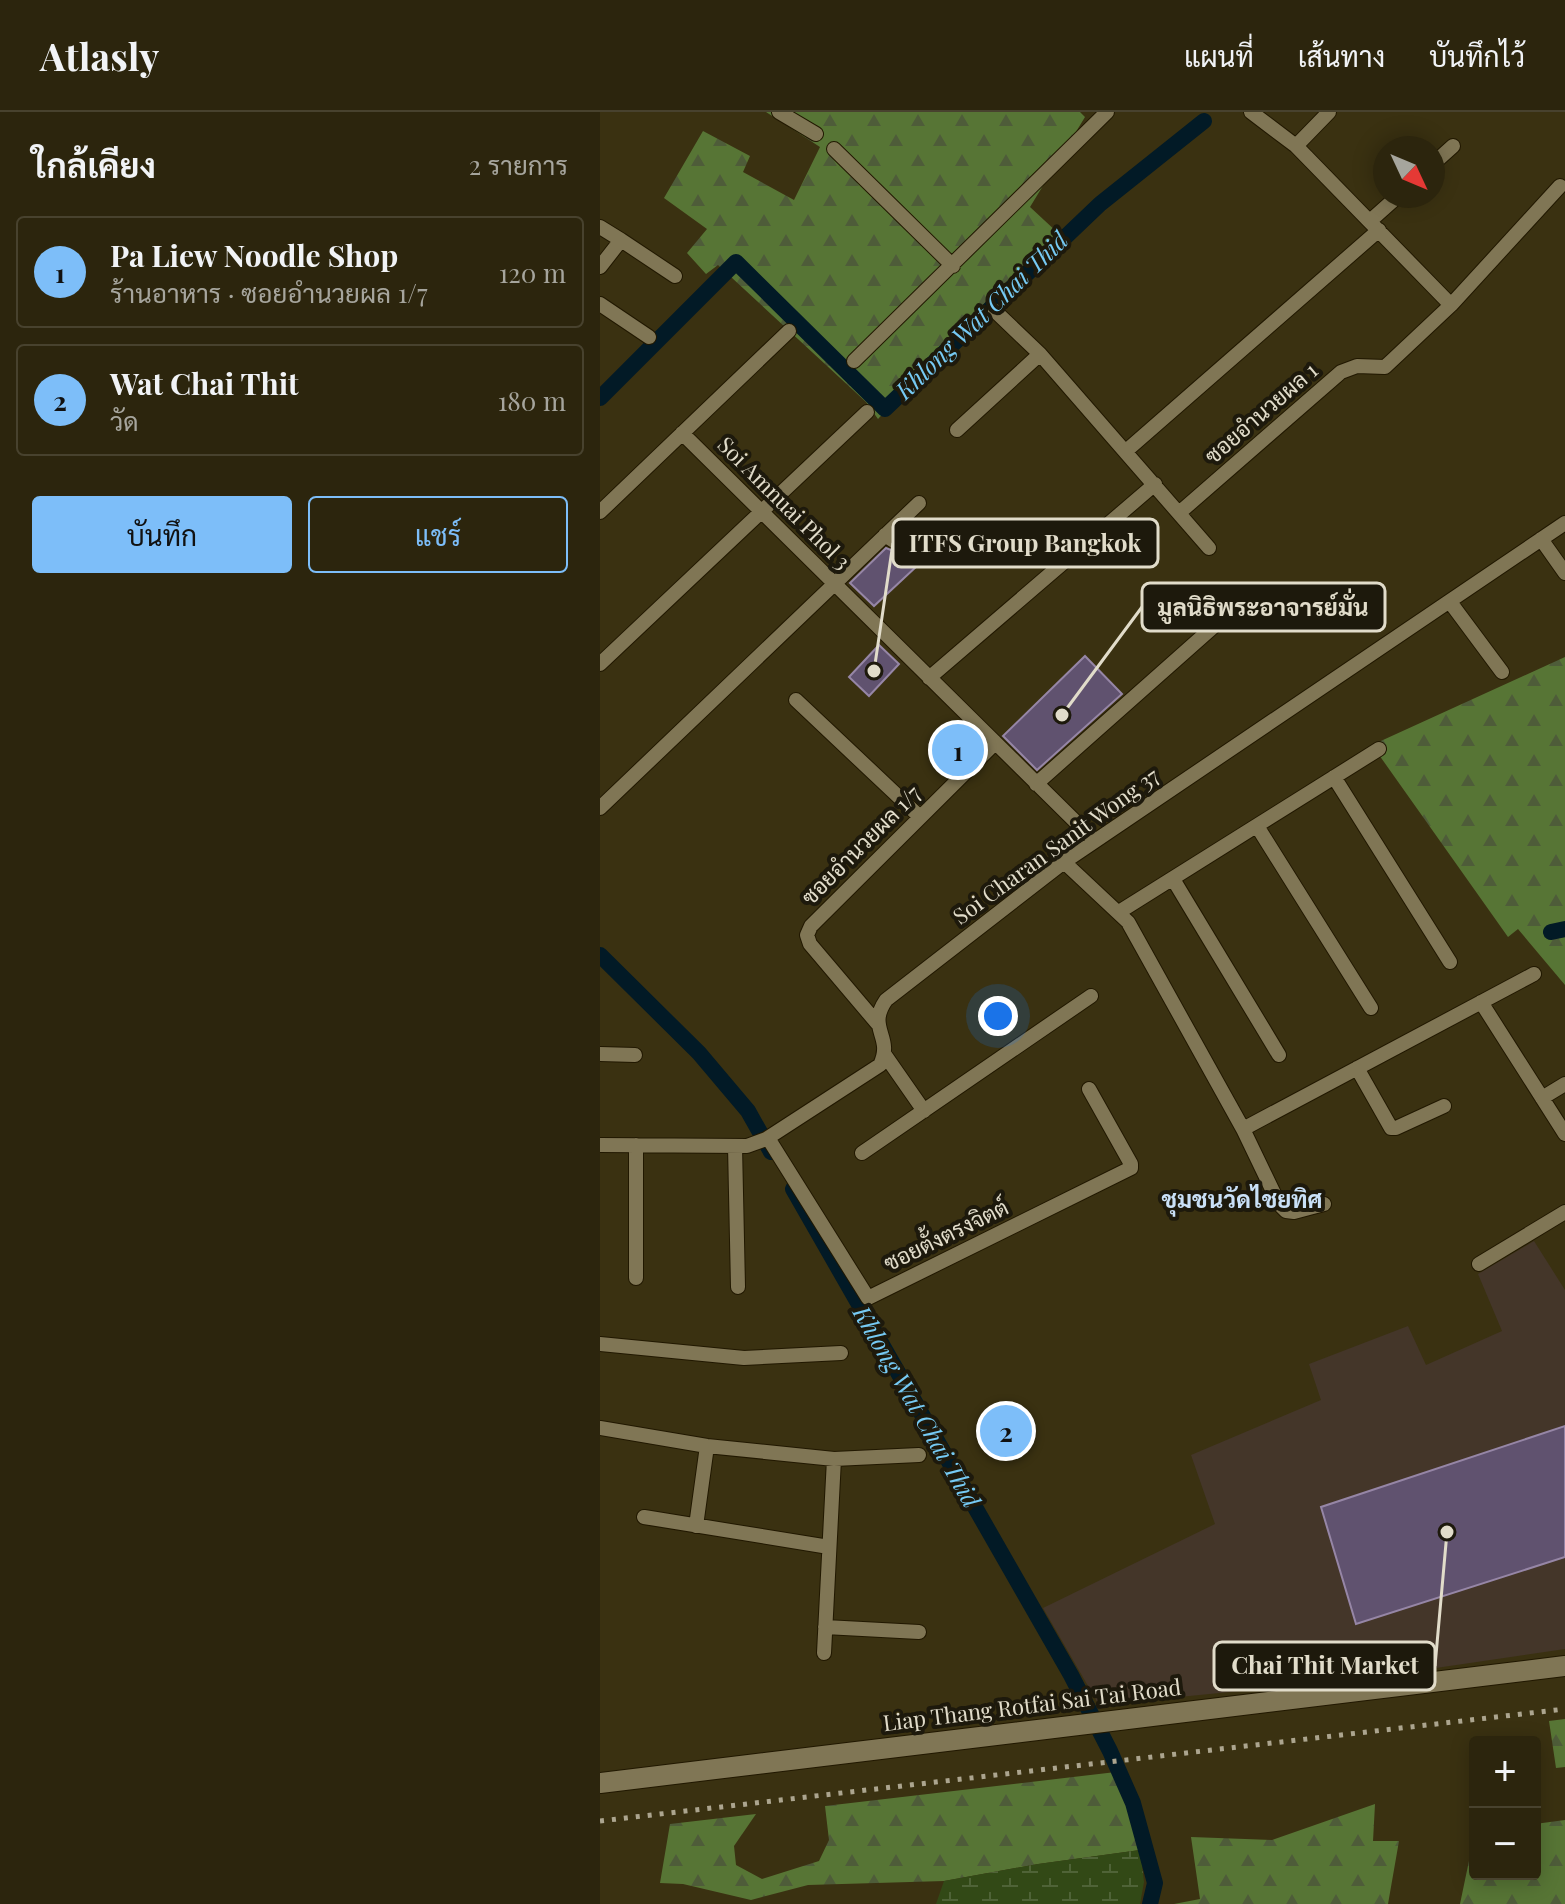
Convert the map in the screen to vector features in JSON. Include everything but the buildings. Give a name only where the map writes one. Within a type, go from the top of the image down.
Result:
[{"type":"main road","name":"Liap Thang Rotfai Sai Tai Road","points":[[600,1783],[1565,1666]]},
{"type":"street","points":[[779,112],[816,134]]},
{"type":"street","points":[[854,361],[1107,112]]},
{"type":"street","points":[[1251,112],[1296,146],[1451,305]]},
{"type":"street","points":[[1296,146],[1329,112]]},
{"type":"street","points":[[1445,153],[1453,146]]},
{"type":"street","points":[[834,149],[953,266]]},
{"type":"street","name":"ซอยอำนวยผล 1","points":[[1179,513],[1341,372],[1357,366],[1385,367],[1451,305],[1560,186]]},
{"type":"street","points":[[1126,451],[1375,226],[1389,208]]},
{"type":"street","points":[[600,227],[675,276]]},
{"type":"street","points":[[600,267],[621,240]]},
{"type":"street","points":[[600,304],[649,337]]},
{"type":"street","points":[[995,311],[1040,354],[1209,548]]},
{"type":"street","points":[[600,512],[789,331]]},
{"type":"street","points":[[957,430],[1040,354]]},
{"type":"street","points":[[600,664],[867,412]]},
{"type":"street","name":"Soi Amnuai Phol 3","points":[[682,433],[1095,841]]},
{"type":"street","points":[[929,678],[1155,484]]},
{"type":"street","points":[[600,808],[919,503]]},
{"type":"street","name":"Soi Charan Sanit Wong 37","points":[[877,1023],[879,1010],[886,1000],[1064,862],[1565,523]]},
{"type":"street","points":[[885,535],[897,544],[917,549],[925,548],[938,539]]},
{"type":"street","points":[[1541,539],[1565,573]]},
{"type":"street","points":[[1450,602],[1502,672]]},
{"type":"street","points":[[1036,784],[1239,604]]},
{"type":"street","points":[[796,700],[920,817]]},
{"type":"street","name":"ซอยอำนวยผล 1/7","points":[[877,1023],[810,944],[807,935],[811,926],[995,743]]},
{"type":"street","points":[[1119,912],[1379,749]]},
{"type":"street","points":[[1334,777],[1450,962]]},
{"type":"street","points":[[1257,826],[1371,1008]]},
{"type":"street","points":[[1064,862],[1128,922],[1243,1129],[1279,1204],[1286,1211],[1294,1212],[1324,1204]]},
{"type":"street","points":[[1173,879],[1279,1055]]},
{"type":"street","points":[[1243,1129],[1534,974]]},
{"type":"street","points":[[862,1153],[1091,996]]},
{"type":"street","points":[[1481,1002],[1565,1134]]},
{"type":"street","points":[[600,1145],[741,1146],[767,1139],[880,1065],[886,1045],[877,1023]]},
{"type":"street","points":[[600,1054],[635,1055]]},
{"type":"street","points":[[885,1055],[924,1111]]},
{"type":"street","points":[[1357,1068],[1391,1128],[1444,1106]]},
{"type":"street","points":[[1542,1098],[1565,1084]]},
{"type":"street","name":"ซอยตั้งตรงจิตต์","points":[[767,1139],[868,1298],[1131,1168],[1089,1089]]},
{"type":"street","points":[[636,1145],[636,1278]]},
{"type":"street","points":[[738,1287],[741,1146]]},
{"type":"street","points":[[1479,1264],[1565,1212]]},
{"type":"street","points":[[600,1344],[744,1358],[841,1353]]},
{"type":"street","points":[[600,1428],[707,1446],[834,1459],[919,1455]]},
{"type":"street","points":[[696,1526],[707,1446]]},
{"type":"street","points":[[824,1653],[834,1459]]},
{"type":"street","points":[[644,1517],[829,1547]]},
{"type":"street","points":[[825,1627],[919,1632]]},
{"type":"shaded area","points":[[1534,1241],[1565,1290],[1565,1649],[1361,1679],[1099,1705],[1043,1608],[1215,1524],[1191,1455],[1321,1400],[1309,1364],[1408,1326],[1426,1365],[1502,1331],[1478,1274]]},
{"type":"green space","points":[[766,112],[1080,112],[1085,117],[1030,207],[1058,233],[992,295],[878,419],[866,402],[718,265],[706,274],[687,253],[707,229],[664,198],[703,131],[750,156],[743,172],[794,200],[820,147]]},
{"type":"green space","points":[[1565,657],[1565,985],[1518,929],[1508,937],[1372,745]]},
{"type":"green space","points":[[1565,1719],[1565,1767],[1556,1768],[1549,1721]]},
{"type":"green space","points":[[1116,1772],[1140,1850],[944,1881],[808,1885],[751,1900],[683,1884],[660,1883],[670,1824],[756,1814],[734,1846],[736,1865],[762,1879],[819,1861],[829,1840],[825,1806]]},
{"type":"green space","points":[[1375,1804],[1373,1841],[1399,1841],[1388,1904],[1174,1904],[1200,1899],[1191,1837],[1272,1840]]},
{"type":"green space","points":[[1565,1820],[1565,1904],[1460,1904],[1469,1861],[1469,1880],[1541,1880],[1541,1823]]},
{"type":"green space","points":[[1140,1850],[1144,1882],[1140,1904],[936,1904],[944,1881]]},
{"type":"waterway","name":"Khlong Wat Chai Thid","points":[[600,398],[736,262],[885,409],[1100,204],[1204,121]]},
{"type":"waterway","points":[[1551,932],[1565,929]]},
{"type":"waterway","name":"Khlong Wat Chai Thid","points":[[600,955],[699,1053],[748,1111],[771,1152]]},
{"type":"waterway","name":"Khlong Wat Chai Thid","points":[[793,1189],[1071,1675],[1110,1751],[1133,1803],[1155,1883],[1150,1904]]},
{"type":"railway","points":[[600,1821],[1565,1709]]},
{"type":"place","name":"ITFS Group Bangkok","points":[[874,671]]},
{"type":"place","name":"มูลนิธิพระอาจารย์มั่น","points":[[1062,715]]},
{"type":"place","name":"Pa Liew Noodle Shop","points":[[958,750]]},
{"type":"place","name":"Wat Chai Thit","points":[[1006,1431]]},
{"type":"place","name":"Chai Thit Market","points":[[1447,1532]]},
{"type":"district","name":"ชุมชนวัดไชยทิศ","points":[[1242,1200]]}]
